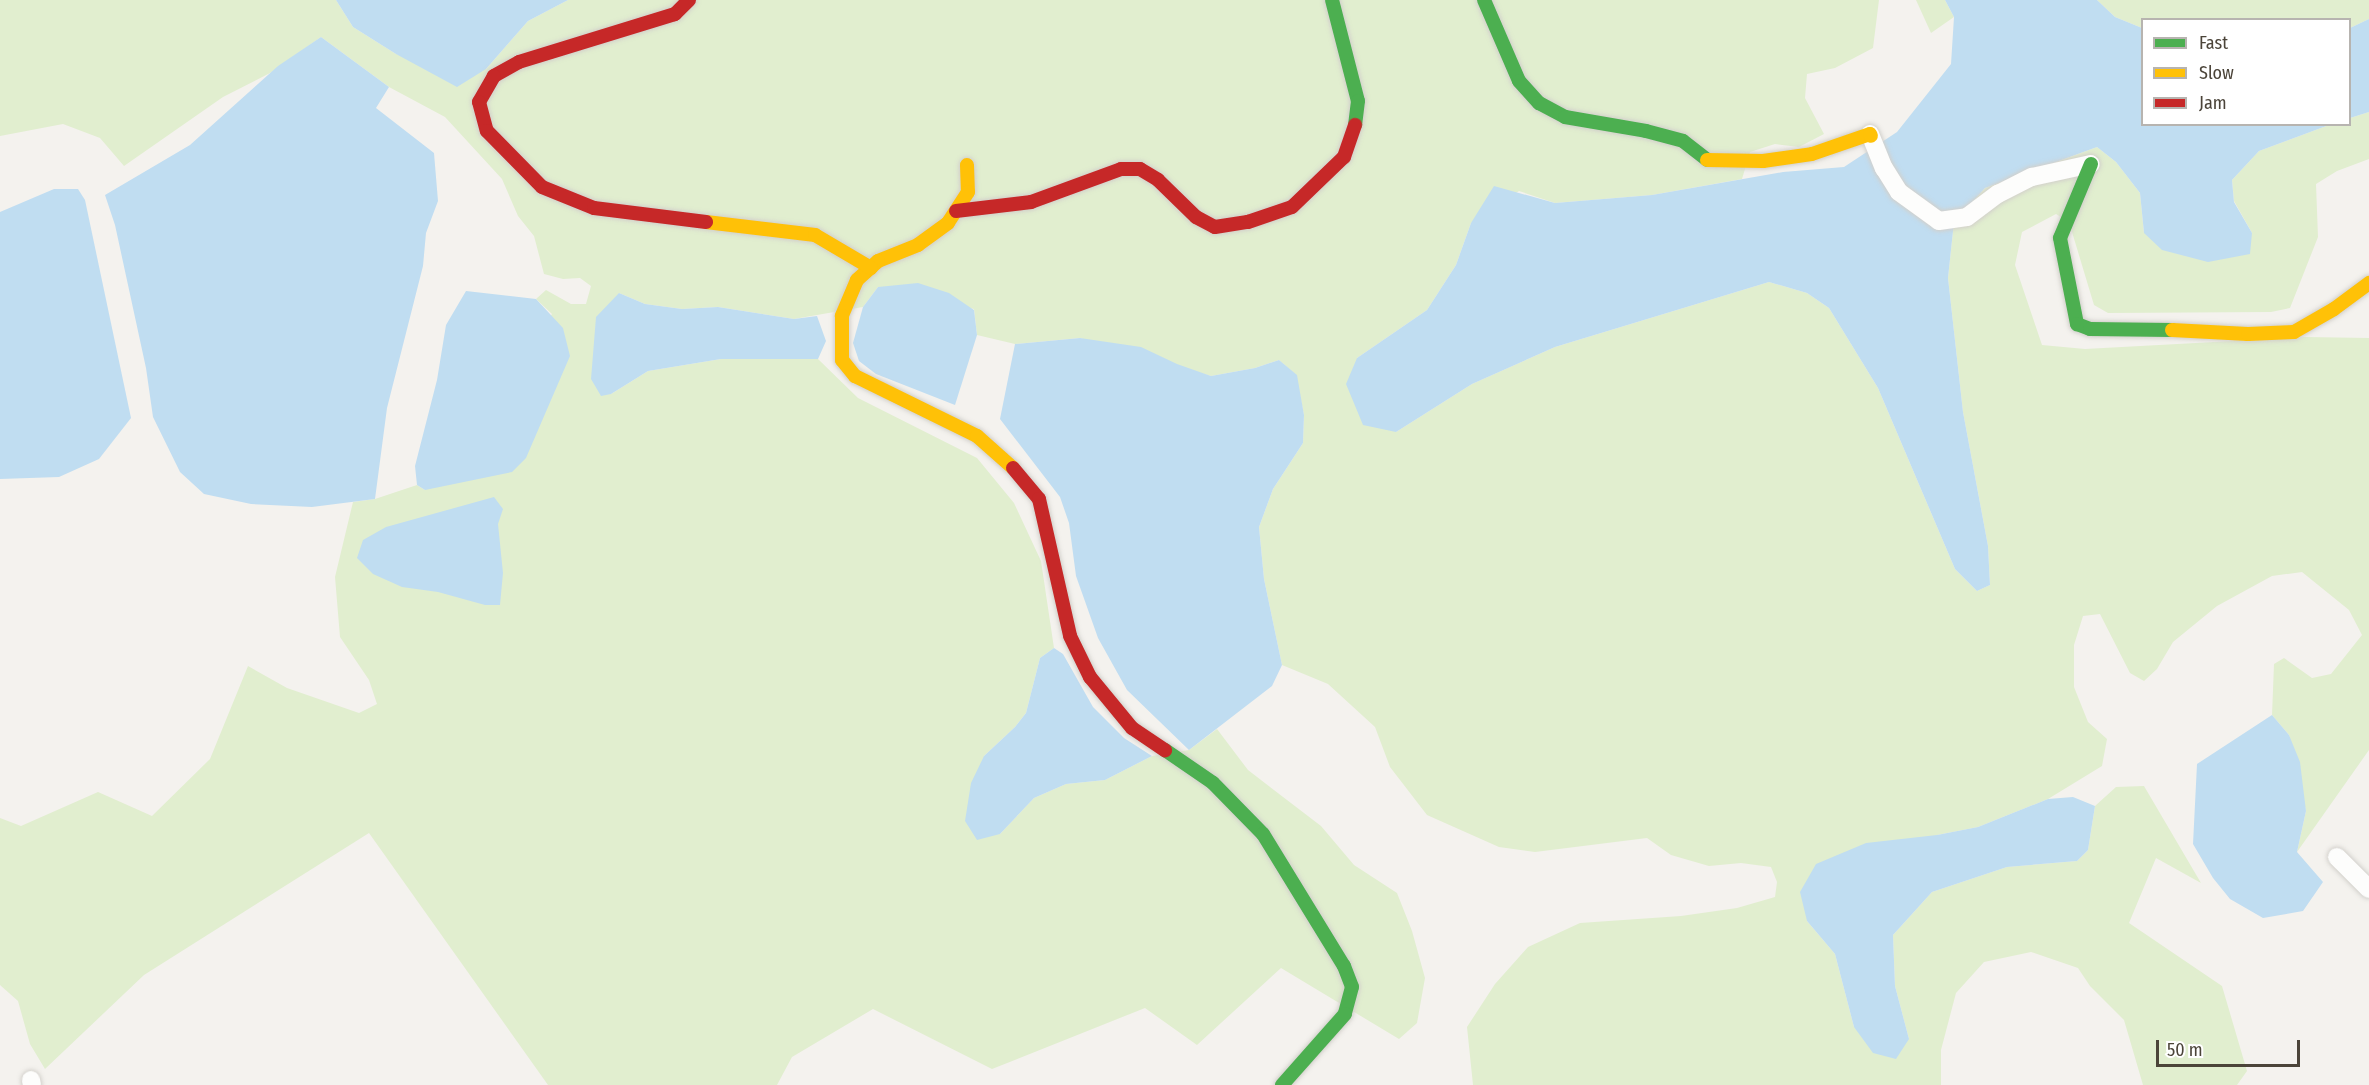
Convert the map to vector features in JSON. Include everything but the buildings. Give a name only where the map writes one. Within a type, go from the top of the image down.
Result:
[{"type":"street","points":[[689,0],[675,14],[519,62],[494,76],[479,102],[487,131],[542,187],[594,208],[816,235],[871,268]]},
{"type":"street","points":[[956,211],[1031,202],[1121,169],[1140,169],[1158,180],[1196,217],[1215,227],[1248,222],[1292,207],[1344,157],[1354,130],[1358,101],[1332,0]]},
{"type":"street","points":[[1484,0],[1519,81],[1539,103],[1565,117],[1646,131],[1683,141],[1707,160],[1763,161],[1812,154],[1870,134],[1884,168],[1899,192],[1939,221],[1967,218],[1998,194],[2032,177],[2091,164]]},
{"type":"street","points":[[2091,164],[2060,238],[2077,324],[2090,329],[2248,334],[2294,332],[2334,309],[2369,284]]},
{"type":"street","points":[[967,165],[968,192],[948,223],[918,245],[878,261],[857,280],[842,316],[842,360],[855,376],[977,436],[1015,470],[1038,499],[1070,636],[1090,677],[1132,728],[1213,783],[1263,834],[1344,966],[1352,987],[1351,999],[1345,1014],[1282,1085]]},
{"type":"street","points":[[2337,857],[2369,889]]},
{"type":"green space","points":[[0,0],[336,0],[353,27],[396,54],[486,69],[528,21],[568,0],[1879,0],[1873,48],[1835,68],[1807,74],[1805,98],[1824,134],[1799,147],[1775,144],[1750,152],[1742,179],[1652,195],[1555,203],[1519,191],[1471,223],[1456,265],[1427,310],[1357,358],[1396,432],[1472,384],[1555,347],[1769,282],[1807,293],[1829,308],[1878,388],[1955,569],[1977,591],[1990,585],[1988,546],[1963,412],[1948,278],[1954,222],[1985,188],[2097,147],[2116,162],[2140,193],[2144,233],[2252,233],[2234,201],[2232,180],[2259,151],[2326,126],[2351,126],[2351,118],[2369,112],[2369,159],[2337,171],[2316,184],[2318,237],[2290,308],[2271,312],[2108,313],[2094,305],[2069,222],[2056,214],[2022,232],[2015,265],[2042,345],[2085,349],[2306,337],[2369,338],[2369,750],[2297,852],[2306,811],[2289,735],[2272,715],[2274,664],[2284,658],[2312,678],[2331,674],[2362,635],[2349,610],[2302,572],[2272,576],[2217,606],[2173,642],[2157,669],[2144,681],[2130,673],[2100,614],[2083,616],[2074,645],[2074,687],[2088,722],[2107,739],[2102,766],[2048,799],[1978,827],[1937,835],[1807,921],[1835,954],[1854,1027],[1909,1039],[1895,986],[1893,935],[1932,892],[2007,867],[2077,861],[2088,850],[2095,806],[2116,787],[2144,786],[2201,883],[2156,858],[2129,923],[2222,986],[2247,1071],[2237,1085],[2143,1085],[2124,1020],[2090,986],[2078,968],[2031,952],[1984,962],[1956,993],[1941,1050],[1941,1085],[1473,1085],[1467,1027],[1495,984],[1528,947],[1580,923],[1681,916],[1737,908],[1775,897],[1777,882],[1771,867],[1741,863],[1709,866],[1671,855],[1647,838],[1535,852],[1499,847],[1427,815],[1390,767],[1375,727],[1328,684],[1282,665],[1264,579],[1259,527],[1273,489],[1303,443],[1304,415],[1296,375],[1279,360],[1255,368],[1211,376],[1080,338],[1015,344],[977,335],[974,309],[878,287],[863,307],[794,319],[718,307],[682,309],[645,304],[619,293],[611,394],[648,371],[721,359],[818,359],[858,398],[977,458],[1014,503],[1041,561],[1054,648],[1040,658],[1026,713],[1015,727],[984,756],[1000,834],[1034,798],[1066,784],[1105,780],[1152,756],[1189,750],[1217,729],[1248,770],[1321,826],[1354,865],[1397,893],[1412,931],[1425,978],[1417,1023],[1399,1039],[1281,968],[1197,1045],[1145,1008],[992,1069],[873,1009],[792,1057],[777,1085],[548,1085],[369,833],[144,975],[45,1069],[30,1044],[18,1001],[0,985],[0,818],[21,826],[98,792],[152,816],[210,759],[248,666],[287,688],[359,713],[377,704],[369,680],[340,637],[335,577],[353,502],[375,499],[417,485],[425,490],[552,314],[536,299],[546,290],[571,304],[586,304],[591,286],[580,278],[563,279],[544,274],[534,236],[518,216],[502,179],[445,117],[389,87],[321,37],[270,73],[223,97],[124,166],[100,138],[63,124],[0,136]]},
{"type":"green space","points":[[1916,0],[1945,0],[1954,17],[1931,33]]},
{"type":"green space","points":[[2097,0],[2369,0],[2369,19],[2351,28],[2351,18],[2141,18],[2141,28],[2115,17]]},
{"type":"water","points":[[336,0],[568,0],[528,21],[486,69],[457,87],[396,54],[353,27]]},
{"type":"water","points":[[1945,0],[2097,0],[2115,17],[2141,28],[2141,126],[2326,126],[2259,151],[2232,180],[2234,202],[2252,233],[2250,254],[2208,262],[2162,250],[2144,233],[2140,193],[2116,162],[2097,147],[1985,188],[1954,222],[1948,278],[1963,412],[1988,546],[1990,585],[1977,591],[1955,569],[1878,388],[1829,308],[1807,293],[1769,282],[1555,347],[1472,384],[1396,432],[1363,425],[1346,384],[1357,358],[1427,310],[1456,265],[1471,223],[1494,186],[1555,203],[1652,195],[1783,172],[1844,167],[1897,132],[1951,64],[1954,17]]},
{"type":"water","points":[[2369,19],[2369,112],[2351,118],[2351,28]]},
{"type":"water","points":[[321,37],[389,87],[376,108],[434,153],[438,201],[426,233],[423,266],[387,408],[375,499],[312,507],[251,504],[204,494],[180,472],[153,417],[146,368],[115,225],[105,195],[190,145],[278,66]]},
{"type":"water","points":[[54,189],[78,189],[85,200],[131,418],[99,459],[59,477],[0,479],[0,212]]},
{"type":"water","points":[[918,283],[949,293],[974,310],[977,335],[955,405],[876,374],[859,361],[853,343],[863,307],[878,287]]},
{"type":"water","points":[[466,291],[536,299],[563,328],[570,356],[526,458],[512,472],[425,490],[417,485],[415,466],[437,380],[446,325]]},
{"type":"water","points":[[619,293],[645,304],[682,309],[718,307],[794,319],[817,316],[826,341],[818,359],[721,359],[648,371],[611,394],[601,396],[591,379],[596,317]]},
{"type":"water","points":[[1080,338],[1141,347],[1177,364],[1211,376],[1255,368],[1279,360],[1297,375],[1304,415],[1303,443],[1273,489],[1259,527],[1264,579],[1282,665],[1272,686],[1189,750],[1127,690],[1098,638],[1076,576],[1069,523],[1060,497],[1000,419],[1015,344]]},
{"type":"water","points":[[494,497],[503,509],[498,524],[503,573],[500,605],[485,605],[438,592],[402,587],[373,574],[357,558],[363,540],[386,527]]},
{"type":"water","points":[[1054,648],[1063,654],[1093,707],[1124,738],[1152,756],[1105,780],[1066,784],[1034,798],[1000,834],[977,840],[965,821],[971,783],[984,756],[1015,727],[1026,713],[1040,658]]},
{"type":"water","points":[[2272,715],[2289,735],[2300,762],[2306,811],[2297,852],[2323,882],[2303,911],[2263,918],[2230,899],[2213,878],[2193,844],[2197,764]]},
{"type":"water","points":[[2073,797],[2095,806],[2088,850],[2077,861],[2007,867],[1932,892],[1893,935],[1895,986],[1909,1039],[1896,1059],[1873,1053],[1854,1027],[1835,954],[1807,921],[1800,892],[1816,864],[1866,843],[1937,835],[1978,827],[2048,799]]},
{"type":"traffic: fast","points":[[1332,0],[1358,101],[1355,125]]},
{"type":"traffic: fast","points":[[1484,0],[1519,81],[1539,103],[1565,117],[1646,131],[1683,141],[1707,160]]},
{"type":"traffic: fast","points":[[2091,164],[2060,238],[2077,324],[2090,329],[2172,330]]},
{"type":"traffic: fast","points":[[1165,750],[1213,783],[1263,834],[1344,966],[1352,987],[1345,1014],[1282,1085]]},
{"type":"traffic: slow","points":[[1707,160],[1763,161],[1812,154],[1870,134],[1871,136]]},
{"type":"traffic: slow","points":[[967,165],[968,192],[948,223],[918,245],[878,261],[857,280],[842,316],[842,360],[855,376],[977,436],[1013,468]]},
{"type":"traffic: slow","points":[[706,222],[815,235],[871,268]]},
{"type":"traffic: slow","points":[[2172,330],[2248,334],[2294,332],[2334,309],[2369,283]]},
{"type":"traffic: jam","points":[[689,0],[675,14],[519,62],[494,76],[479,102],[487,131],[542,187],[594,208],[706,222]]},
{"type":"traffic: jam","points":[[956,211],[1031,202],[1121,169],[1140,169],[1158,180],[1196,217],[1215,227],[1248,222],[1292,207],[1344,157],[1355,125]]},
{"type":"traffic: jam","points":[[1013,468],[1039,499],[1070,636],[1090,677],[1132,728],[1165,750]]}]
